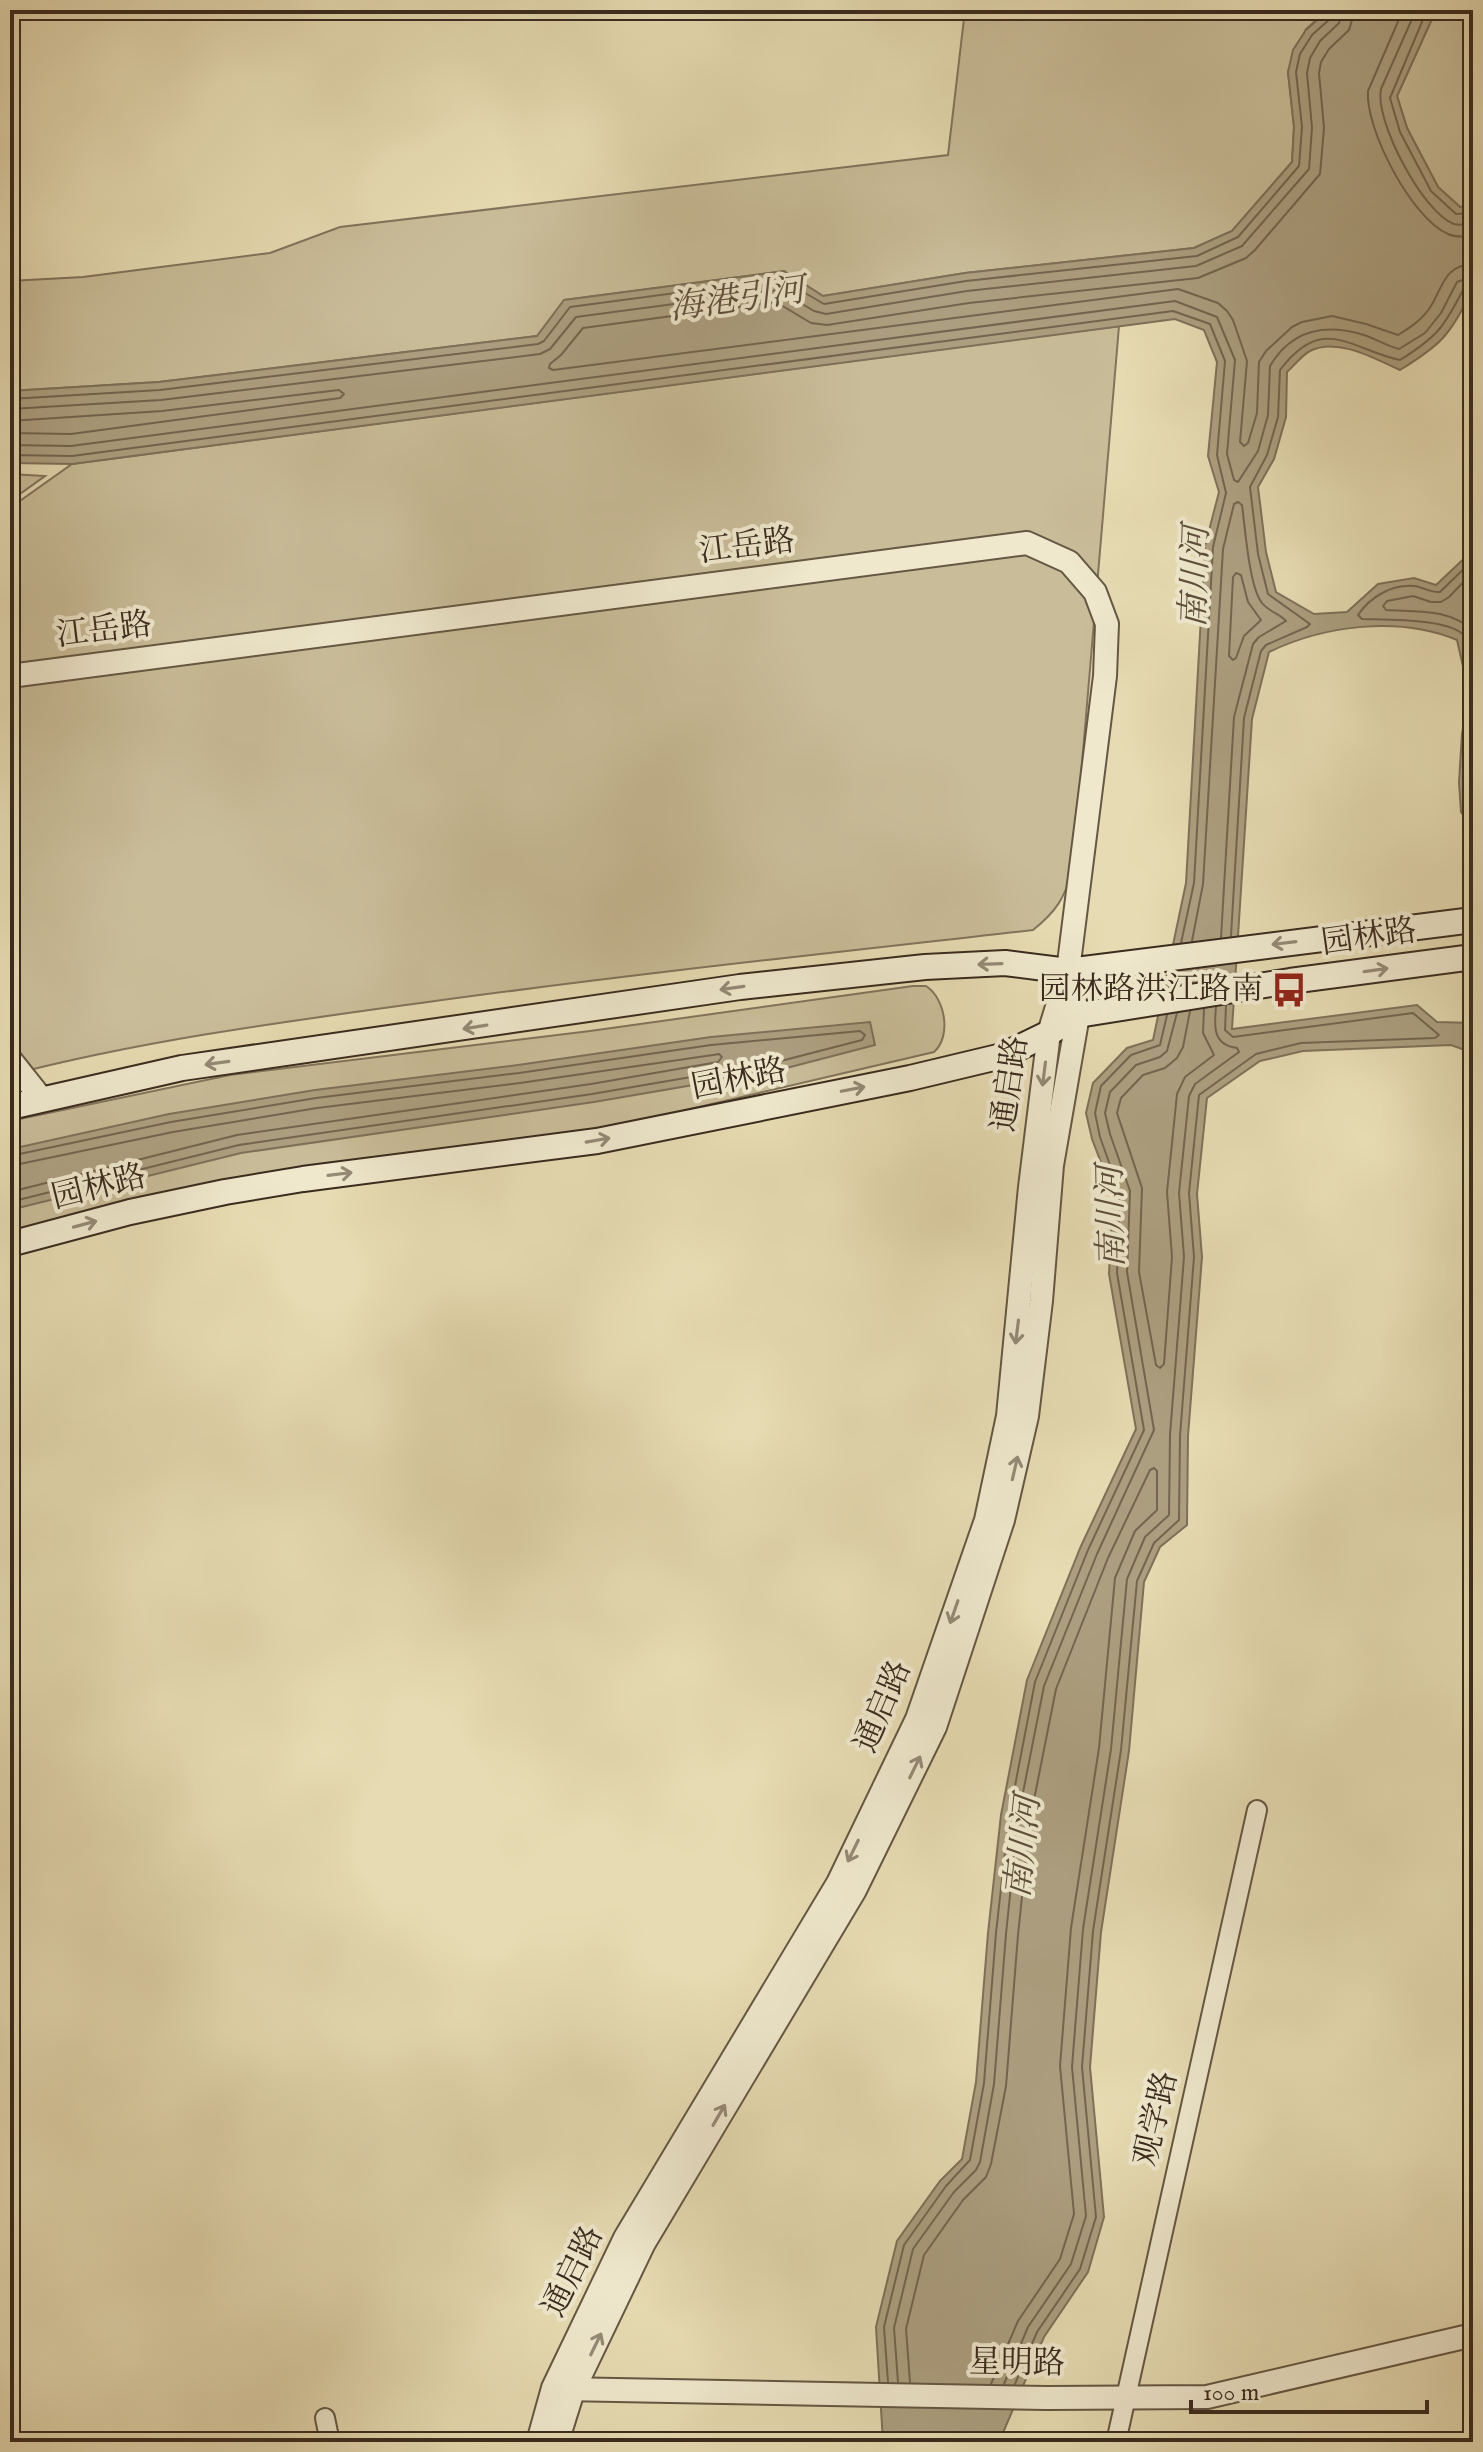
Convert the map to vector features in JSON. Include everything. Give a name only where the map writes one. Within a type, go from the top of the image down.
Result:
[{"type":"main road","name":"园林路","points":[[10,1107],[182,1068],[740,987],[941,966],[1005,963],[1068,971],[1473,920]]},
{"type":"main road","name":"园林路","points":[[10,1244],[130,1212],[225,1192],[597,1141],[894,1081],[1002,1056],[1078,1015],[1290,981],[1473,957]]},
{"type":"street","name":"江岳路","points":[[10,676],[1027,543],[1069,562],[1095,592],[1107,624],[1105,676],[1068,971]]},
{"type":"street","name":"通启路","points":[[538,2442],[644,2243],[855,1890],[935,1727],[1003,1520],[1027,1416],[1041,1301],[1052,1165],[1078,1015],[1068,971]]},
{"type":"street","name":"通启路","points":[[557,2442],[563,2390],[625,2238],[838,1883],[917,1719],[986,1520],[1008,1416],[1030,1187],[1049,1033],[1068,971]]},
{"type":"street","points":[[10,1059],[41,1098]]},
{"type":"street","name":"观学路","points":[[1116,2442],[1257,1810]]},
{"type":"street","name":"星明路","points":[[563,2390],[1047,2398],[1207,2397],[1473,2335]]},
{"type":"street","points":[[325,2418],[330,2442]]},
{"type":"shaded area","points":[[965,10],[1328,10],[1306,29],[1288,72],[1294,127],[1292,162],[1232,231],[1194,248],[965,273],[823,296],[784,271],[565,300],[537,336],[159,382],[10,391],[10,281],[83,277],[270,253],[340,227],[948,155]]},
{"type":"shaded area","points":[[1436,10],[1473,10],[1473,205],[1460,207],[1438,187],[1407,128],[1397,96]]},
{"type":"shaded area","points":[[1119,326],[1073,870],[1059,903],[1033,930],[650,974],[318,1017],[163,1042],[10,1075],[10,508],[72,464]]},
{"type":"shaded area","points":[[10,474],[45,476],[10,501]]},
{"type":"shaded area","points":[[926,986],[942,1008],[943,1037],[934,1052],[605,1129],[10,1235],[10,1121],[230,1075],[590,1031]]},
{"type":"water","points":[[1328,10],[1436,10],[1397,96],[1407,128],[1438,187],[1460,207],[1473,205],[1473,292],[1442,339],[1400,370],[1356,351],[1321,347],[1310,351],[1287,372],[1286,417],[1274,459],[1258,487],[1266,552],[1276,592],[1314,614],[1347,612],[1378,584],[1414,578],[1436,585],[1473,550],[1473,827],[1461,812],[1462,734],[1469,693],[1457,640],[1411,628],[1362,627],[1314,635],[1269,652],[1252,719],[1232,1029],[1417,1005],[1437,1022],[1473,1023],[1473,1053],[1451,1045],[1303,1051],[1260,1061],[1207,1098],[1197,1194],[1202,1257],[1188,1436],[1187,1525],[1160,1547],[1144,1582],[1129,1751],[1101,1932],[1090,2067],[1104,2217],[1088,2272],[1044,2337],[999,2442],[883,2442],[876,2327],[897,2241],[940,2181],[962,2159],[976,2082],[1001,1815],[1027,1680],[1081,1546],[1136,1429],[1109,1274],[1113,1194],[1092,1139],[1086,1113],[1093,1083],[1127,1048],[1153,1040],[1186,883],[1205,546],[1219,492],[1208,456],[1217,362],[1204,330],[1175,319],[72,464],[10,463],[10,391],[159,382],[537,336],[564,300],[784,271],[823,296],[965,273],[1194,248],[1232,231],[1292,162],[1294,127],[1288,72],[1293,50],[1306,30]]},
{"type":"water","points":[[870,1022],[875,1045],[775,1071],[594,1102],[241,1153],[10,1210],[11,1149],[169,1114],[315,1090],[711,1037]]},
{"type":"place","name":"园林路洪江路南","points":[[1289,990]]},
{"type":"water label","name":"海港引河","points":[[737,300]]},
{"type":"water label","name":"南川河","points":[[1196,577]]},
{"type":"water label","name":"南川河","points":[[1112,1217]]},
{"type":"water label","name":"南川河","points":[[1024,1847]]}]
